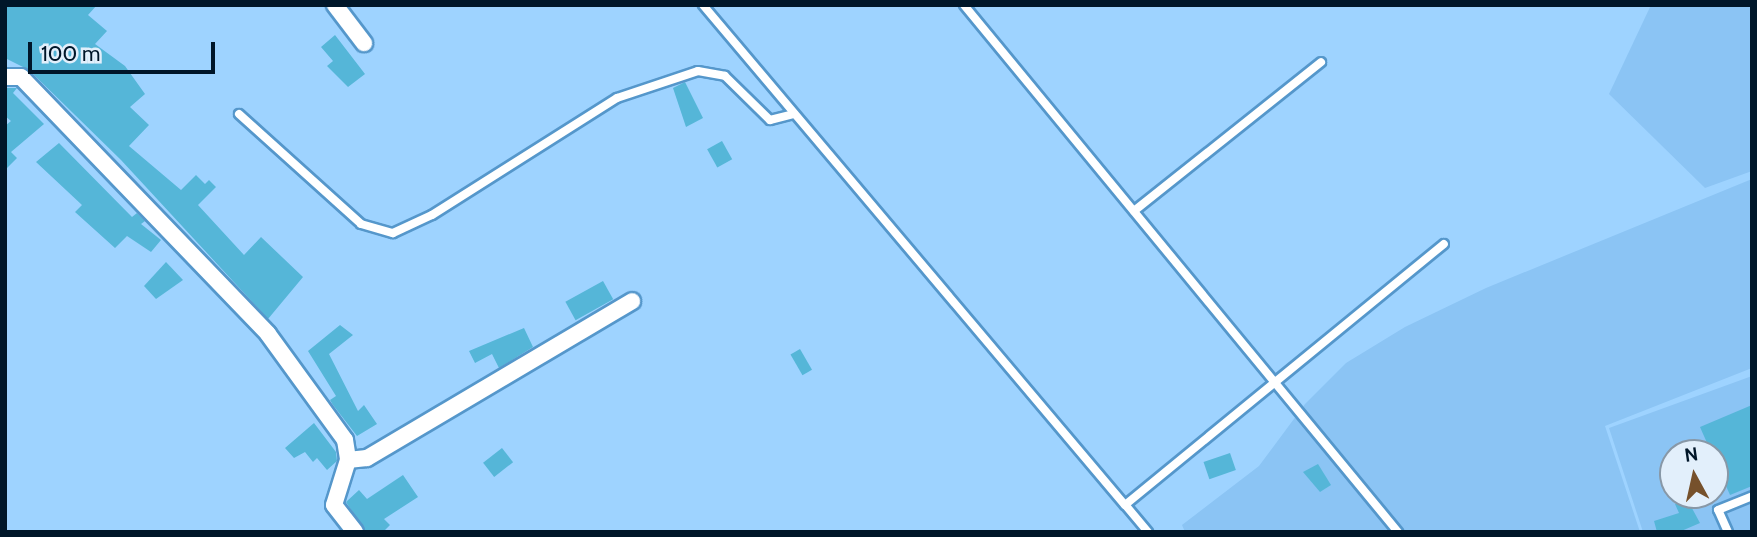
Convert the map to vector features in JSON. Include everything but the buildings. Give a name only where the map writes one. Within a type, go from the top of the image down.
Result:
[{"type":"street","points":[[335,5],[364,43]]},
{"type":"street","points":[[5,77],[21,77],[268,334],[345,440],[348,460],[334,505],[355,532]]},
{"type":"street","points":[[348,460],[367,458],[632,301]]},
{"type":"lane","points":[[703,5],[1148,532]]},
{"type":"lane","points":[[964,5],[1398,532]]},
{"type":"lane","points":[[1134,211],[1321,62]]},
{"type":"lane","points":[[239,114],[361,224],[393,233],[432,215],[617,98],[698,71],[725,76],[770,120],[794,114]]},
{"type":"lane","points":[[1125,505],[1444,244]]},
{"type":"lane","points":[[1728,532],[1718,510],[1752,496]]},
{"type":"shaded area","points":[[1651,5],[1752,5],[1752,171],[1705,188],[1609,94]]},
{"type":"shaded area","points":[[1752,179],[1752,368],[1605,426],[1640,532],[1185,532],[1182,525],[1259,466],[1305,404],[1346,363],[1405,327],[1486,288]]},
{"type":"shaded area","points":[[1752,376],[1752,532],[1643,532],[1609,428]]}]
